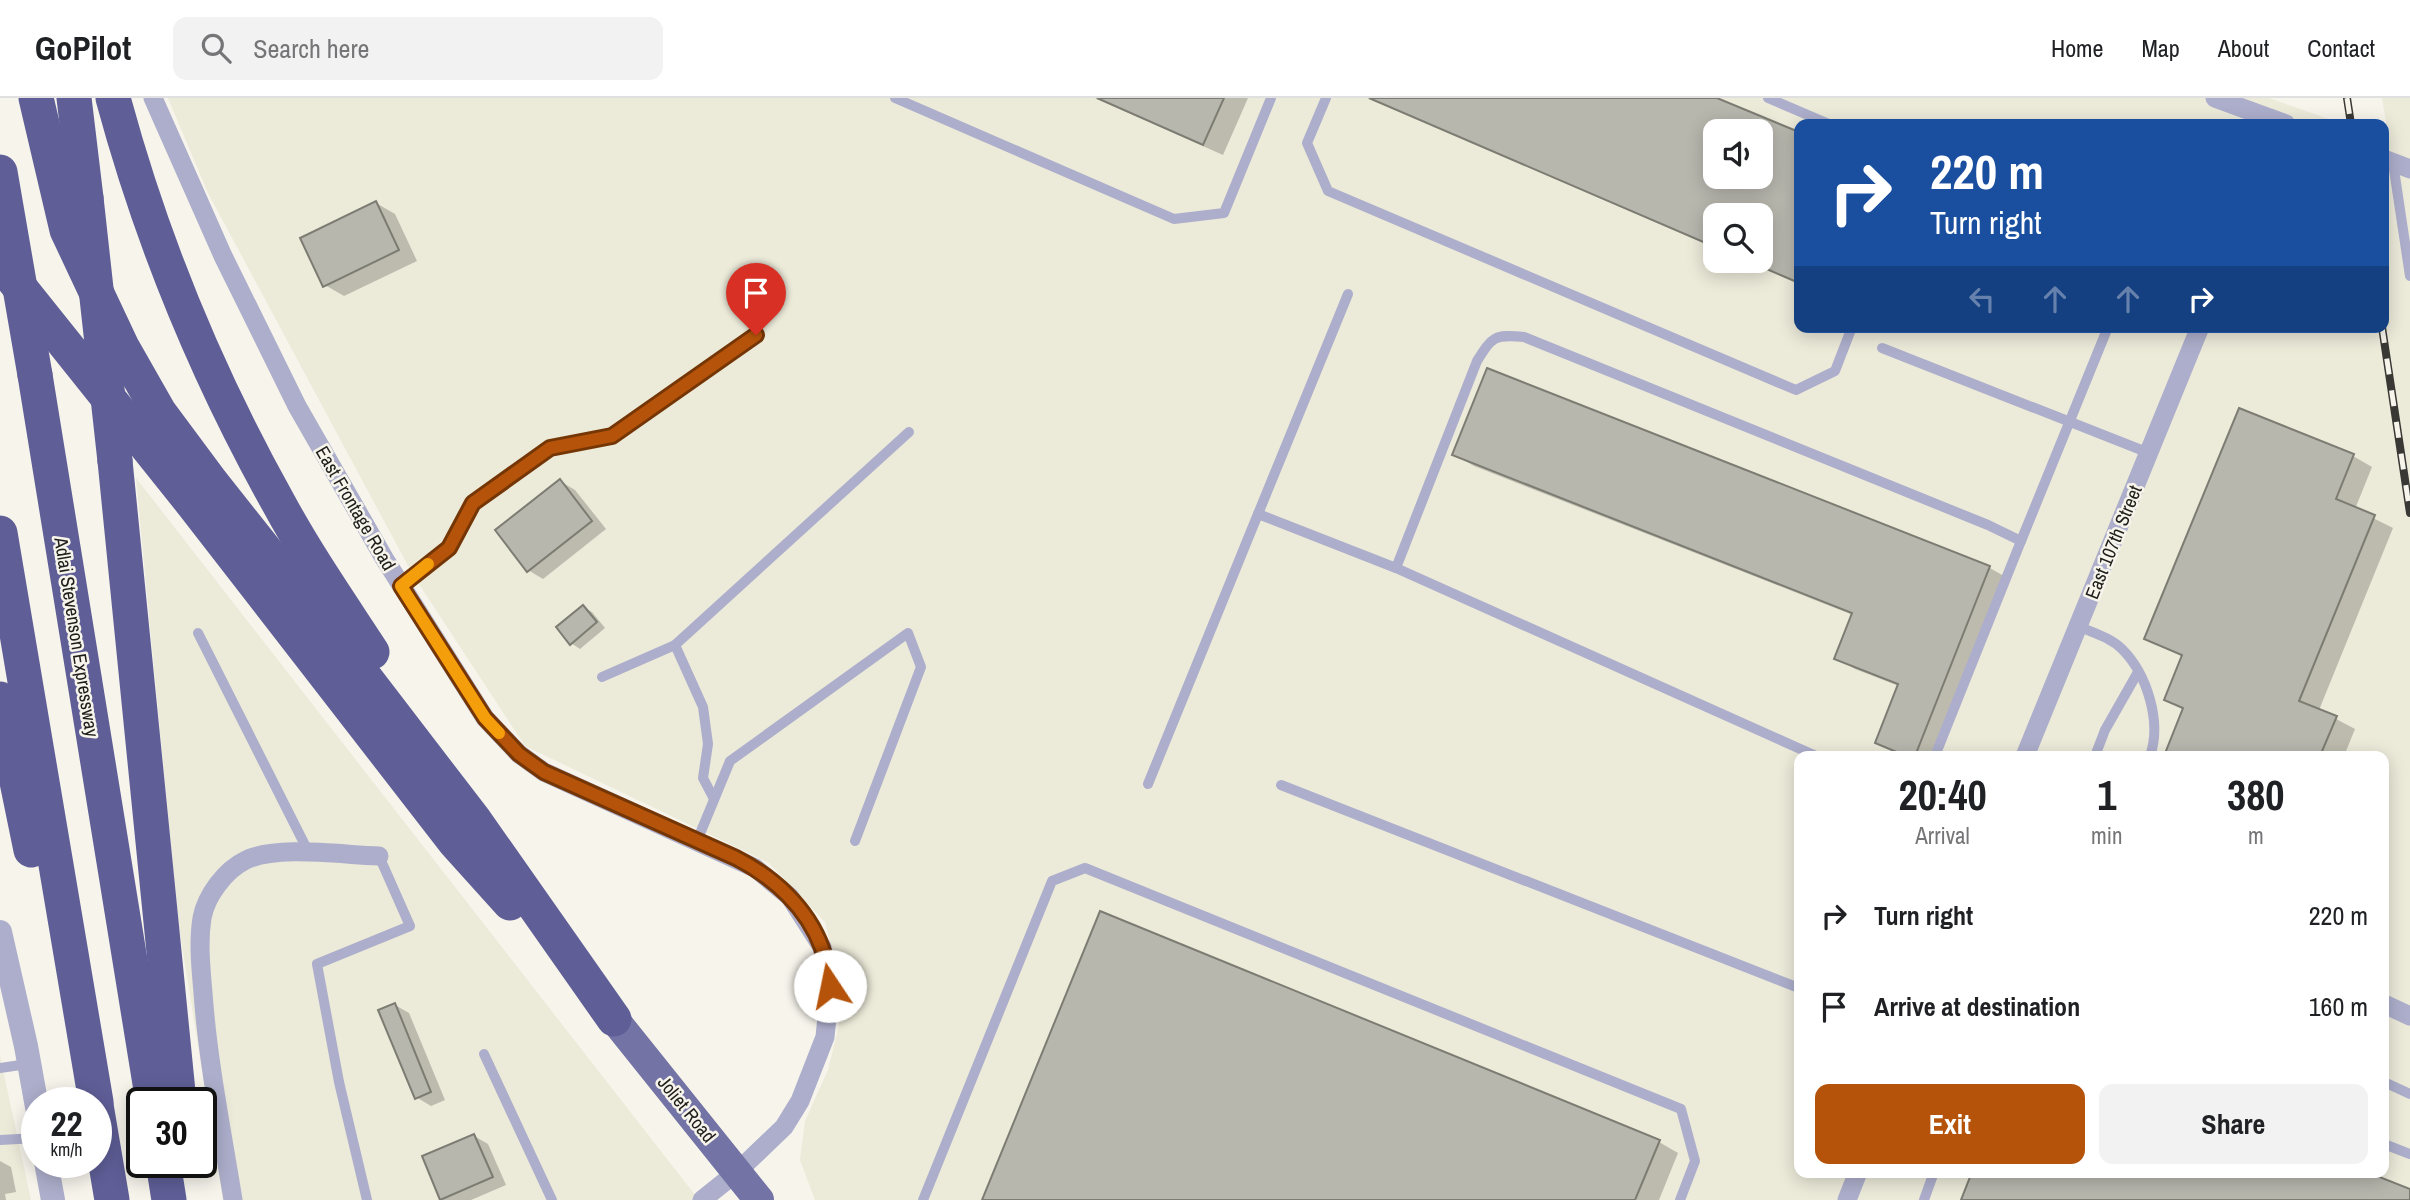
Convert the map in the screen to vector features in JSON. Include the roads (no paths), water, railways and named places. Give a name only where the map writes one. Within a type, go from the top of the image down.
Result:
[{"type":"highway","points":[[36,98],[66,230],[122,347],[159,412],[475,821],[614,1019]]},
{"type":"highway","points":[[74,98],[115,461],[177,1087]]},
{"type":"highway","points":[[113,98],[141,194],[168,270],[210,369],[272,492],[325,579],[560,942]]},
{"type":"highway","name":"Adlai Stevenson Expressway","points":[[0,172],[151,1087]]},
{"type":"highway","points":[[0,263],[201,515],[455,842],[614,1019]]},
{"type":"highway","points":[[0,533],[93,1087]]},
{"type":"highway","points":[[0,699],[81,1087]]},
{"type":"highway","points":[[99,1178],[104,1200]]},
{"type":"highway","points":[[108,1178],[112,1200]]},
{"type":"highway","points":[[166,1178],[169,1200]]},
{"type":"highway","points":[[186,1178],[188,1200]]},
{"type":"main road","name":"Joliet Road","points":[[614,1019],[759,1200]]},
{"type":"street","name":"East Frontage Road","points":[[153,98],[223,256],[297,406],[401,586],[485,718],[519,754],[544,772],[755,868],[790,897],[822,947],[830,986],[825,1037],[800,1101],[784,1127],[737,1172],[702,1200]]},
{"type":"street","points":[[2215,98],[2271,119]]},
{"type":"street","name":"East 107th Street","points":[[2027,751],[2198,333]]},
{"type":"street","points":[[233,1200],[205,1031],[200,955],[202,916],[214,890],[227,874],[243,861],[259,855],[310,853],[379,856]]},
{"type":"street","points":[[0,932],[14,1013],[33,1087]]},
{"type":"street","points":[[2389,1006],[2410,1016]]},
{"type":"street","points":[[49,1178],[52,1200]]},
{"type":"street","points":[[1847,1200],[1856,1178]]},
{"type":"lane","points":[[895,98],[1174,219],[1223,213],[1271,98]]},
{"type":"lane","points":[[1326,98],[1307,143],[1328,191],[1797,390],[1835,371],[1850,333]]},
{"type":"lane","points":[[1768,98],[1817,119]]},
{"type":"lane","points":[[2395,164],[2410,276]]},
{"type":"lane","points":[[1148,785],[1348,294]]},
{"type":"lane","points":[[1937,751],[2106,333]]},
{"type":"lane","points":[[401,586],[449,548],[473,503],[550,448],[612,436],[756,335]]},
{"type":"lane","points":[[1396,568],[1477,362],[1490,341],[1505,335],[1524,337],[1988,525],[2021,541]]},
{"type":"lane","points":[[1882,348],[2149,453]]},
{"type":"lane","points":[[602,677],[675,645],[909,432]]},
{"type":"lane","points":[[1258,514],[1396,568],[1805,751]]},
{"type":"lane","points":[[2078,626],[2109,639],[2123,650],[2138,671],[2155,723],[2151,751]]},
{"type":"lane","points":[[198,633],[310,853]]},
{"type":"lane","points":[[697,841],[730,761],[908,633],[921,667],[855,841]]},
{"type":"lane","points":[[675,645],[703,707],[708,744],[703,778],[713,799]]},
{"type":"lane","points":[[2097,751],[2105,730],[2138,671]]},
{"type":"lane","points":[[1281,785],[1794,986]]},
{"type":"lane","points":[[367,1200],[339,1083],[317,964],[410,926],[379,856]]},
{"type":"lane","points":[[923,1200],[1052,881],[1085,868],[1681,1109],[1696,1161],[1680,1200]]},
{"type":"lane","points":[[484,1054],[552,1200]]},
{"type":"lane","points":[[0,1068],[29,1063]]},
{"type":"lane","points":[[2389,1084],[2410,1094]]},
{"type":"lane","points":[[0,1140],[21,1139]]},
{"type":"lane","points":[[2389,1146],[2410,1154]]},
{"type":"lane","points":[[1924,1200],[1932,1178]]},
{"type":"railway","points":[[2347,98],[2350,119]]},
{"type":"railway","points":[[2383,333],[2410,513]]}]
